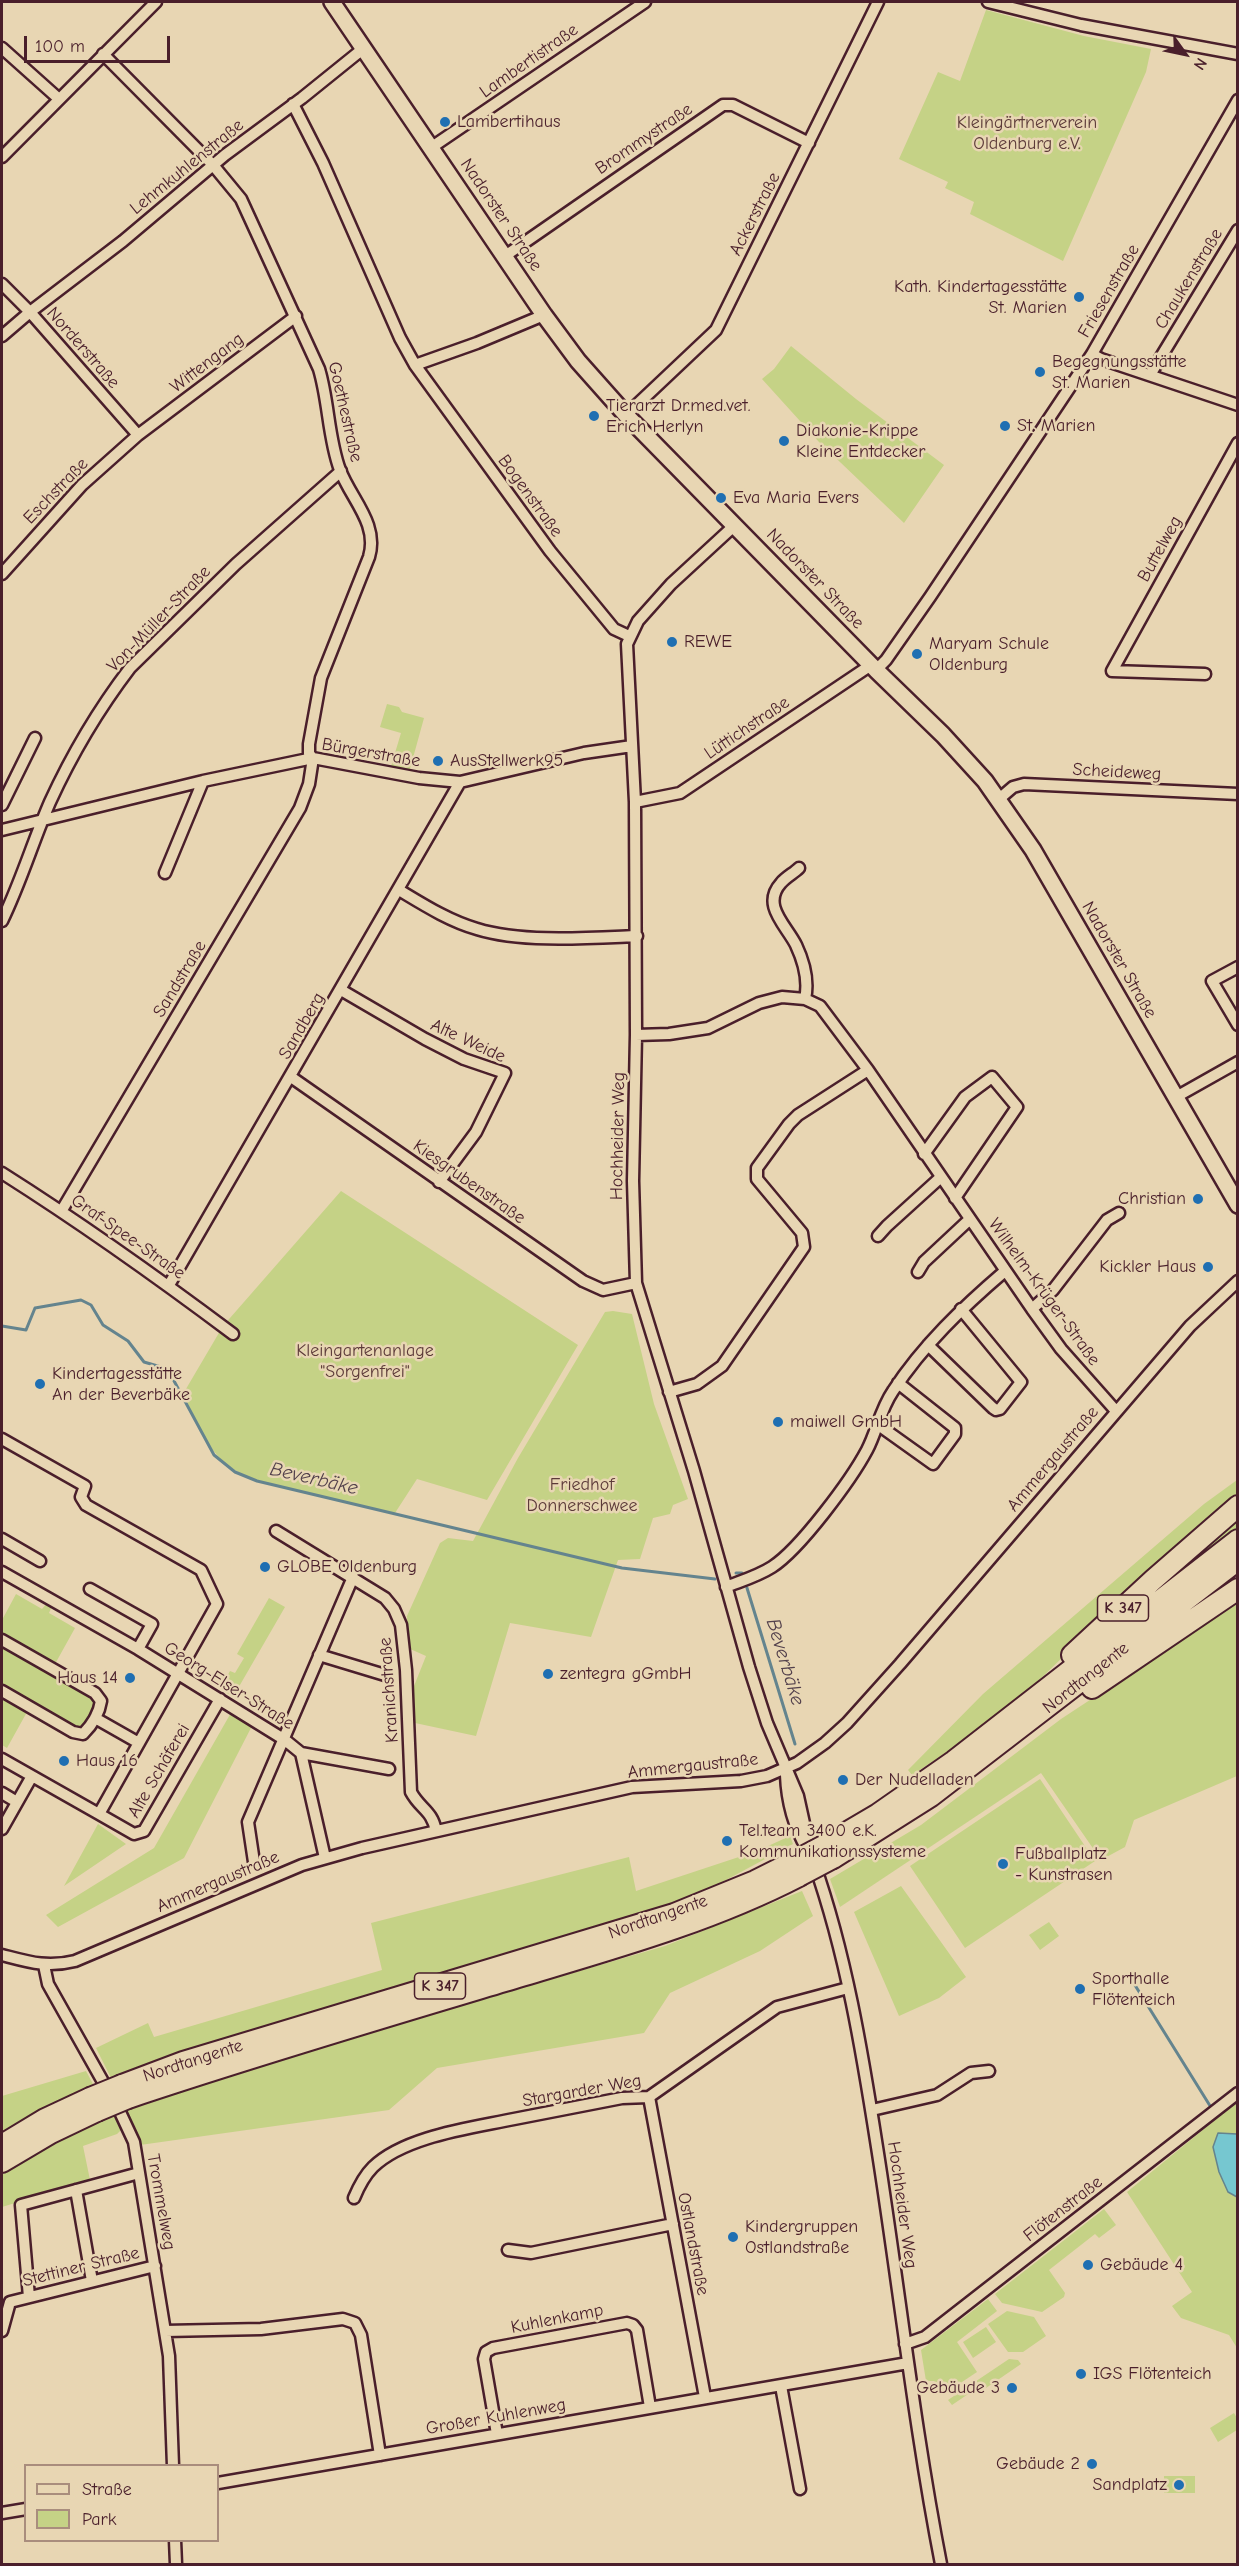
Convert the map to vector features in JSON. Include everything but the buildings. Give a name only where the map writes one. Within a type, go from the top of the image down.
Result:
[{"type":"highway","name":"K 347","points":[[1014,1715],[1030,1692],[1238,1506]]},
{"type":"highway","name":"Nordtangente","points":[[830,1851],[1014,1715],[1238,1540]]},
{"type":"highway","name":"Nordtangente","points":[[2,2145],[45,2120],[125,2091],[253,2056],[651,1937],[716,1914],[802,1864],[932,1796],[1238,1560]]},
{"type":"highway","name":"K 347","points":[[1048,1707],[1074,1699],[1238,1589]]},
{"type":"highway","name":"Nordtangente","points":[[2,2162],[94,2104]]},
{"type":"street","points":[[2,158],[156,2]]},
{"type":"street","name":"Nadorster Straße","points":[[332,2],[544,315],[578,361],[626,415],[874,668],[943,735],[999,799],[1052,883],[1238,1205]]},
{"type":"street","name":"Lambertistraße","points":[[432,147],[645,2]]},
{"type":"street","name":"Ackerstraße","points":[[626,415],[716,330],[878,2]]},
{"type":"street","points":[[988,2],[1081,25],[1238,54]]},
{"type":"street","points":[[2,48],[59,99]]},
{"type":"street","name":"Lehmkuhlenstraße","points":[[2,336],[123,241],[213,165],[364,48]]},
{"type":"street","name":"Goethestraße","points":[[104,54],[213,165],[241,199],[296,316],[325,389],[331,434],[340,471],[367,520],[372,540],[369,557],[321,678],[309,744],[309,754],[313,758]]},
{"type":"street","name":"Friesenstraße","points":[[874,668],[886,660],[930,597],[1092,354],[1238,100]]},
{"type":"street","name":"Bogenstraße","points":[[294,104],[323,163],[400,338],[415,365],[550,551],[614,629],[629,636]]},
{"type":"street","name":"Brommystraße","points":[[505,256],[723,105],[733,105],[809,143]]},
{"type":"street","name":"Chaukenstraße","points":[[1150,375],[1238,230]]},
{"type":"street","name":"Norderstraße","points":[[2,284],[30,312],[138,435]]},
{"type":"street","points":[[415,365],[477,343],[544,315]]},
{"type":"street","name":"Wittengang","points":[[138,435],[296,316]]},
{"type":"street","points":[[1092,354],[1238,405]]},
{"type":"street","name":"Eschstraße","points":[[2,574],[82,485],[138,435]]},
{"type":"street","name":"Buttelweg","points":[[1205,674],[1112,671],[1238,443]]},
{"type":"street","name":"Von-Müller-Straße","points":[[2,921],[58,786],[86,732],[130,668],[236,564],[340,471]]},
{"type":"street","points":[[629,636],[638,621],[671,584],[735,525]]},
{"type":"street","name":"Hochheider Weg","points":[[629,636],[626,668],[635,802],[637,936],[633,1180],[636,1283],[694,1471],[766,1723],[786,1770],[787,1792],[799,1835],[802,1864],[826,1900],[848,1988],[872,2110],[905,2344],[940,2565]]},
{"type":"street","name":"Lüttichstraße","points":[[635,802],[680,793],[874,668]]},
{"type":"street","points":[[2,805],[35,738]]},
{"type":"street","name":"Bürgerstraße","points":[[2,830],[203,781],[313,758],[419,778],[460,782],[584,753],[632,746]]},
{"type":"street","name":"Sandstraße","points":[[62,1210],[300,808],[309,784],[313,758]]},
{"type":"street","points":[[165,873],[203,781]]},
{"type":"street","name":"Sandberg","points":[[169,1285],[460,782]]},
{"type":"street","name":"Scheideweg","points":[[999,799],[1013,788],[1024,784],[1238,794]]},
{"type":"street","points":[[636,1035],[669,1034],[708,1028],[762,1002],[782,997],[805,999],[806,975],[798,952],[773,907],[776,891],[781,883],[799,868]]},
{"type":"street","points":[[399,890],[433,910],[476,929],[518,937],[637,936]]},
{"type":"street","points":[[1238,967],[1212,981],[1238,1025]]},
{"type":"street","name":"Alte Weide","points":[[341,990],[425,1040],[464,1059],[505,1073],[476,1132],[439,1182]]},
{"type":"street","name":"Wilhelm-Krüger-Straße","points":[[805,999],[820,1006],[831,1018],[1032,1309],[1061,1348],[1116,1411]]},
{"type":"street","points":[[1176,1097],[1238,1062]]},
{"type":"street","points":[[669,1392],[697,1384],[722,1366],[804,1247],[802,1233],[757,1179],[756,1172],[761,1162],[781,1133],[798,1115],[868,1070]]},
{"type":"street","name":"Kiesgrubenstraße","points":[[291,1077],[439,1182],[595,1288],[603,1290],[636,1283]]},
{"type":"street","points":[[924,1154],[965,1097],[992,1077],[1017,1107],[955,1198]]},
{"type":"street","name":"Graf-Spee-Straße","points":[[2,1173],[62,1210],[169,1285],[233,1334]]},
{"type":"street","points":[[878,1236],[940,1178]]},
{"type":"street","points":[[1032,1309],[1053,1290],[1107,1220],[1119,1214]]},
{"type":"street","name":"Wilhelm-Krüger-Straße","points":[[918,1272],[924,1262],[970,1220]]},
{"type":"street","points":[[726,1587],[770,1569],[804,1537],[855,1469],[898,1383],[961,1309],[1005,1271]]},
{"type":"street","name":"Ammergaustraße","points":[[2,1955],[44,1965],[75,1961],[255,1884],[325,1858],[632,1788],[741,1781],[786,1770],[819,1748],[847,1723],[974,1579],[1190,1326],[1238,1281]]},
{"type":"street","points":[[928,1345],[993,1408],[1000,1409],[1021,1382],[961,1309]]},
{"type":"street","points":[[877,1424],[933,1464],[955,1434],[955,1428],[898,1383]]},
{"type":"street","name":"Alte Schäferei","points":[[2,1439],[85,1486],[81,1497],[86,1505],[201,1570],[218,1604],[99,1814],[134,1834],[144,1831],[220,1698]]},
{"type":"street","name":"Kranichstraße","points":[[276,1531],[385,1598],[399,1618],[406,1670],[411,1792],[418,1803],[434,1818],[436,1831]]},
{"type":"street","points":[[2,1539],[40,1561]]},
{"type":"street","name":"Georg-Elser-Straße","points":[[2,1572],[220,1698],[301,1753],[389,1769]]},
{"type":"street","points":[[254,1862],[249,1822],[352,1577]]},
{"type":"street","name":"Georg-Elser-Straße","points":[[90,1589],[152,1624],[138,1649]]},
{"type":"street","points":[[2,1640],[95,1693],[101,1701],[95,1718],[82,1734],[73,1732],[2,1691]]},
{"type":"street","points":[[319,1655],[385,1675]]},
{"type":"street","points":[[95,1718],[139,1743]]},
{"type":"street","name":"Georg-Elser-Straße","points":[[301,1753],[325,1858]]},
{"type":"street","points":[[2,1759],[99,1814]]},
{"type":"street","points":[[2,1829],[32,1776]]},
{"type":"street","points":[[2,1793],[17,1802]]},
{"type":"street","name":"Trommelweg","points":[[44,1965],[48,1984],[120,2112],[134,2142],[165,2331],[170,2377],[173,2464]]},
{"type":"street","name":"Stargarder Weg","points":[[354,2198],[360,2182],[387,2156],[432,2138],[622,2098],[649,2097],[777,2007],[848,1988]]},
{"type":"street","points":[[872,2110],[937,2095],[971,2073],[988,2071]]},
{"type":"street","name":"Flötenstraße","points":[[905,2344],[925,2337],[1238,2093]]},
{"type":"street","name":"Ostlandstraße","points":[[649,2097],[705,2397]]},
{"type":"street","points":[[29,2297],[21,2205],[139,2173]]},
{"type":"street","points":[[76,2190],[92,2282]]},
{"type":"street","points":[[508,2250],[531,2253],[673,2224]]},
{"type":"street","name":"Stettiner Straße","points":[[2,2331],[10,2302],[154,2266]]},
{"type":"street","points":[[165,2331],[261,2329],[342,2319],[355,2323],[361,2335],[380,2454]]},
{"type":"street","name":"Kuhlenkamp","points":[[497,2434],[484,2359],[486,2352],[493,2348],[627,2323],[633,2325],[637,2330],[650,2407]]},
{"type":"street","name":"Großer Kuhlenweg","points":[[219,2483],[908,2363]]},
{"type":"street","points":[[781,2386],[800,2488]]},
{"type":"street","points":[[2,2512],[24,2509]]},
{"type":"street","points":[[175,2542],[176,2565]]},
{"type":"green space","name":"Kleingärtnerverein Oldenburg e.V.","points":[[986,10],[1084,36],[1151,49],[1146,72],[1063,261],[970,214],[974,202],[945,188],[948,182],[899,159],[938,72],[960,81]]},
{"type":"green space","points":[[791,346],[856,399],[944,465],[904,523],[819,442],[762,379],[774,369]]},
{"type":"green space","points":[[387,704],[399,707],[402,712],[424,718],[408,776],[389,773],[401,733],[380,727]]},
{"type":"green space","name":"Kleingartenanlage \"Sorgenfrei\"","points":[[341,1191],[578,1345],[487,1500],[417,1479],[395,1513],[257,1481],[241,1474],[218,1456],[203,1435],[183,1394],[223,1326]]},
{"type":"green space","name":"Friedhof Donnerschwee","points":[[605,1312],[632,1314],[654,1404],[688,1499],[673,1505],[670,1514],[653,1518],[640,1559],[618,1560],[591,1637],[510,1623],[476,1736],[415,1723],[412,1691],[426,1656],[408,1648],[407,1616],[440,1543],[448,1538],[473,1541],[518,1458]]},
{"type":"green space","points":[[1237,1480],[1237,1497],[1127,1595],[1003,1715],[912,1775],[908,1770],[983,1694],[1204,1504]]},
{"type":"green space","points":[[1237,1512],[1237,1530],[1089,1647]]},
{"type":"green space","points":[[16,1594],[42,1609],[47,1603],[52,1606],[49,1613],[75,1628],[55,1664],[2,1633],[2,1620]]},
{"type":"green space","points":[[269,1598],[285,1607],[233,1697],[224,1691],[222,1685],[230,1671],[235,1673],[244,1658],[237,1654]]},
{"type":"green space","points":[[1237,1599],[1237,1776],[1134,1820],[1125,1847],[1101,1860],[1041,1773],[840,1907],[830,1879],[921,1825],[1061,1719],[1181,1640]]},
{"type":"green space","points":[[2,1644],[94,1697],[97,1708],[83,1728],[75,1729],[2,1688]]},
{"type":"green space","points":[[2,1698],[27,1712],[7,1748],[2,1745]]},
{"type":"green space","points":[[232,1711],[253,1724],[184,1858],[58,1927],[46,1915],[154,1848]]},
{"type":"green space","name":"Fußballplatz - Kunstrasen","points":[[1040,1779],[1095,1861],[965,1948],[910,1866]]},
{"type":"green space","points":[[98,1824],[126,1844],[64,1886]]},
{"type":"green space","points":[[790,1836],[793,1844],[700,1894],[639,1917],[111,2078],[96,2048],[148,2023],[154,2037],[382,1970],[371,1923],[629,1857],[636,1891],[757,1851]]},
{"type":"green space","points":[[901,1886],[966,1977],[939,1998],[899,2016],[854,1912]]},
{"type":"green space","points":[[802,1891],[813,1916],[760,1951],[670,1993],[644,2033],[437,2068],[389,2110],[140,2145],[123,2109],[315,2048],[665,1946]]},
{"type":"green space","points":[[1049,1922],[1059,1936],[1040,1950],[1029,1935]]},
{"type":"green space","points":[[86,2071],[94,2086],[2,2137],[2,2096]]},
{"type":"green space","points":[[1237,2102],[1237,2348],[1229,2335],[1181,2318],[1172,2306],[1192,2292],[1127,2192]]},
{"type":"green space","points":[[117,2114],[124,2127],[117,2134],[83,2146],[90,2180],[2,2207],[2,2175],[62,2138]]},
{"type":"green space","points":[[1104,2209],[1116,2225],[1099,2238],[1095,2234],[1049,2270],[1065,2293],[1064,2297],[1042,2312],[1002,2303],[995,2294]]},
{"type":"green space","points":[[988,2299],[997,2311],[957,2342],[977,2372],[944,2394],[934,2381],[926,2381],[921,2350]]},
{"type":"green space","points":[[1007,2311],[1034,2317],[1046,2336],[1023,2352],[1008,2352],[988,2324]]},
{"type":"green space","points":[[986,2327],[996,2342],[973,2358],[963,2342]]},
{"type":"green space","points":[[1009,2359],[1018,2360],[1021,2364],[986,2388],[983,2384],[952,2405],[948,2400]]},
{"type":"green space","points":[[1234,2413],[1237,2418],[1237,2430],[1218,2442],[1210,2428]]},
{"type":"green space","name":"Sandplatz","points":[[1164,2476],[1195,2476],[1195,2493],[1164,2493]]},
{"type":"water","points":[[1218,2133],[1237,2134],[1237,2197],[1228,2192],[1219,2172],[1213,2147]]},
{"type":"waterway","name":"Beverbäke","points":[[2,1326],[26,1330],[35,1308],[81,1300],[91,1305],[103,1325],[128,1341],[144,1362],[161,1367],[173,1379],[214,1455],[235,1472],[257,1481],[622,1568],[715,1579]]},
{"type":"waterway","name":"Beverbäke","points":[[736,1573],[742,1573]]},
{"type":"waterway","name":"Beverbäke","points":[[747,1588],[795,1744]]},
{"type":"waterway","name":"Beverbäke","points":[[1133,1982],[1212,2109]]},
{"type":"place","name":"Lambertihaus","points":[[445,122]]},
{"type":"place","name":"Kath. Kindertagesstätte St. Marien","points":[[1079,297]]},
{"type":"place","name":"Begegnungsstätte St. Marien","points":[[1040,372]]},
{"type":"place","name":"Tierarzt Dr.med.vet. Erich Herlyn","points":[[594,416]]},
{"type":"place","name":"St. Marien","points":[[1005,426]]},
{"type":"place","name":"Diakonie-Krippe Kleine Entdecker","points":[[784,441]]},
{"type":"place","name":"Eva Maria Evers","points":[[721,498]]},
{"type":"place","name":"REWE","points":[[672,642]]},
{"type":"place","name":"Maryam Schule Oldenburg","points":[[917,654]]},
{"type":"place","name":"AusStellwerk95","points":[[438,761]]},
{"type":"place","name":"Christian","points":[[1198,1199]]},
{"type":"place","name":"Kickler Haus","points":[[1208,1267]]},
{"type":"place","name":"Kindertagesstätte An der Beverbäke","points":[[40,1384]]},
{"type":"place","name":"maiwell GmbH","points":[[778,1422]]},
{"type":"place","name":"GLOBE Oldenburg","points":[[265,1567]]},
{"type":"place","name":"zentegra gGmbH","points":[[548,1674]]},
{"type":"place","name":"Haus 14","points":[[130,1678]]},
{"type":"place","name":"Haus 16","points":[[64,1761]]},
{"type":"place","name":"Der Nudelladen","points":[[843,1780]]},
{"type":"place","name":"Tel.team 3400 e.K. Kommunikationssysteme","points":[[727,1841]]},
{"type":"place","name":"Fußballplatz - Kunstrasen","points":[[1003,1864]]},
{"type":"place","name":"Sporthalle Flötenteich","points":[[1080,1989]]},
{"type":"place","name":"Kindergruppen Ostlandstraße","points":[[733,2237]]},
{"type":"place","name":"Gebäude 4","points":[[1088,2265]]},
{"type":"place","name":"IGS Flötenteich","points":[[1081,2374]]},
{"type":"place","name":"Gebäude 3","points":[[1012,2388]]},
{"type":"place","name":"Gebäude 2","points":[[1092,2464]]},
{"type":"place","name":"Sandplatz","points":[[1179,2485]]}]
